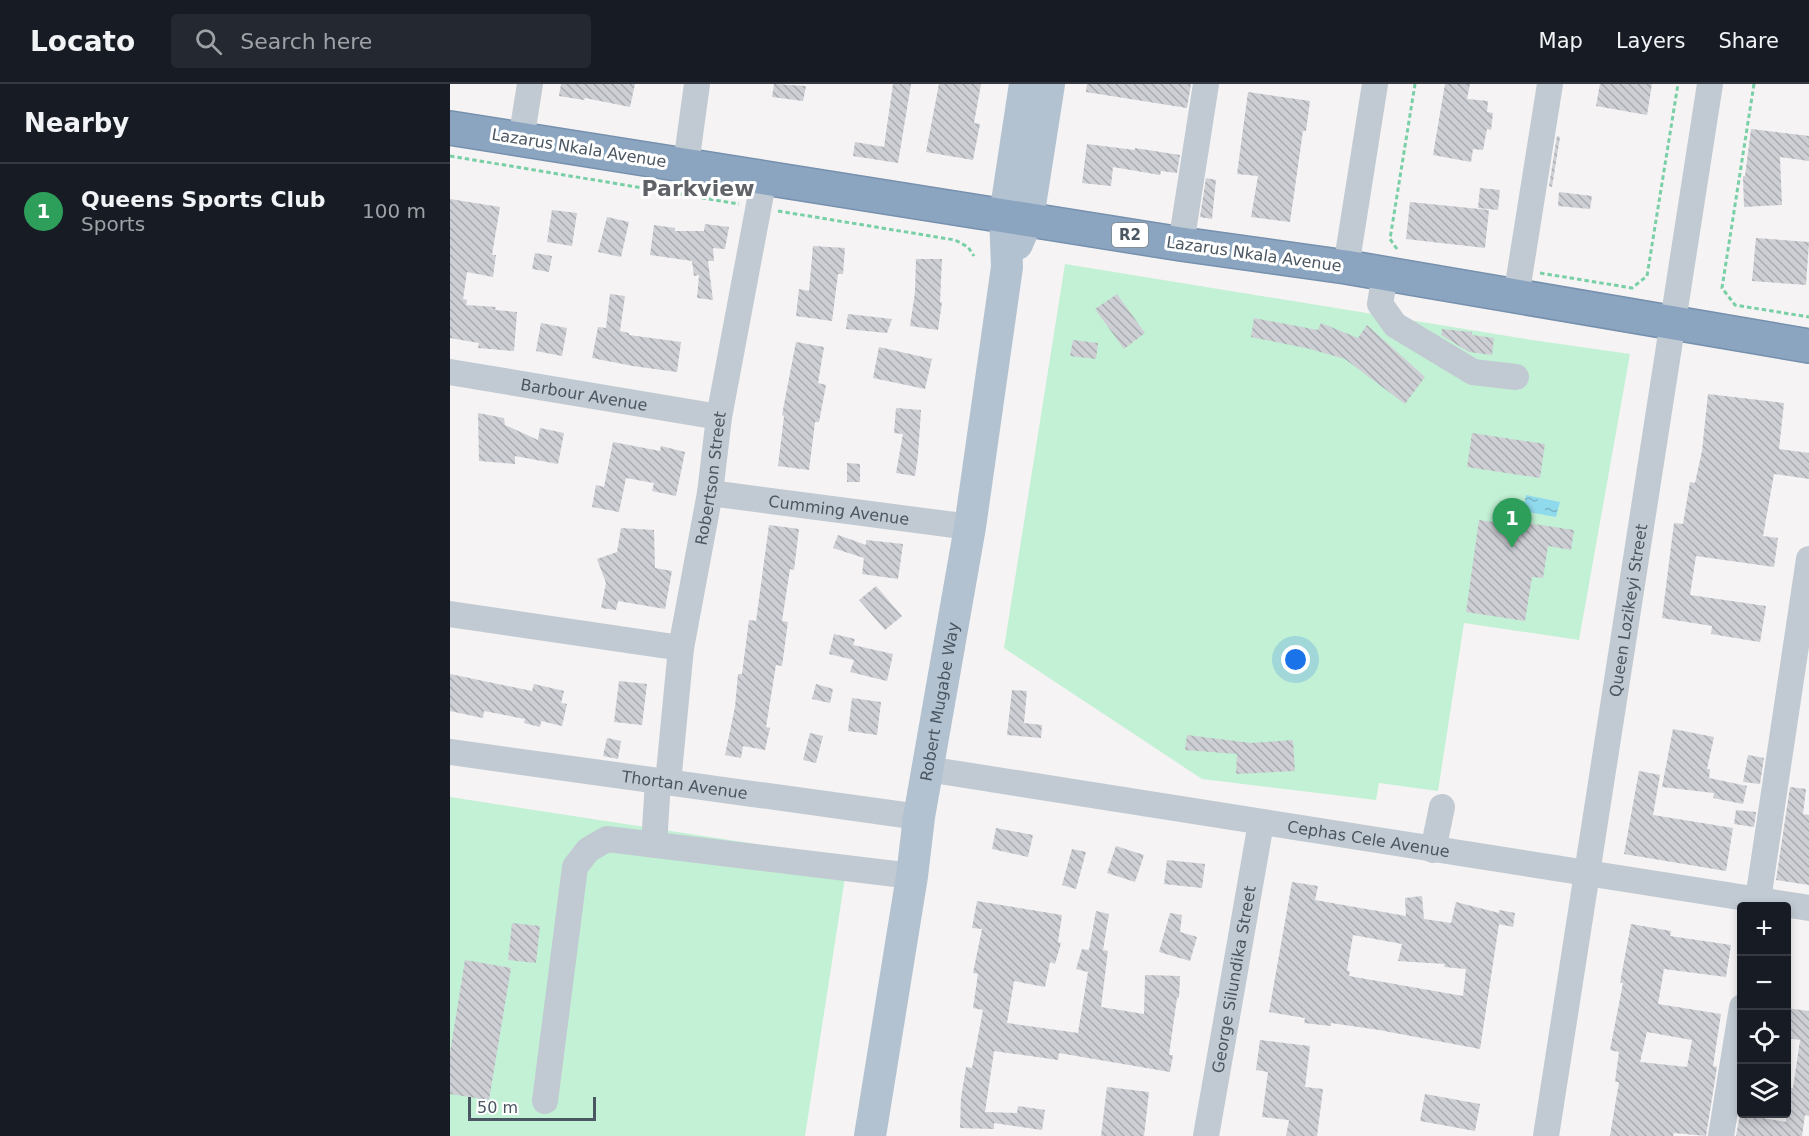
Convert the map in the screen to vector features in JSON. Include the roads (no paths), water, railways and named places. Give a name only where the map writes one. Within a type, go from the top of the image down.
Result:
[{"type":"highway","name":"Lazarus Nkala Avenue","points":[[450,128],[686,165],[762,193],[1017,216],[1346,267],[1391,262],[1518,283],[1672,323],[1809,346]]},
{"type":"main road","name":"Robert Mugabe Way","points":[[1017,216],[1025,84]]},
{"type":"main road","name":"Robert Mugabe Way","points":[[870,1136],[912,876],[919,817],[970,527],[1007,267],[1048,84]]},
{"type":"street","points":[[521,140],[530,84]]},
{"type":"street","points":[[686,165],[697,84]]},
{"type":"street","points":[[1181,243],[1206,84]]},
{"type":"street","points":[[1346,267],[1375,84]]},
{"type":"street","points":[[1518,283],[1550,84]]},
{"type":"street","name":"Queen Lozikeyi Street","points":[[1546,1136],[1710,84]]},
{"type":"street","name":"Robertson Street","points":[[654,845],[681,648],[710,493],[720,417],[762,193]]},
{"type":"street","points":[[1391,262],[1380,304],[1395,326],[1473,372],[1516,377]]},
{"type":"street","name":"Barbour Avenue","points":[[450,372],[720,417]]},
{"type":"street","name":"Cumming Avenue","points":[[710,493],[970,527]]},
{"type":"street","points":[[1758,902],[1809,559]]},
{"type":"street","points":[[450,614],[681,648]]},
{"type":"street","name":"Thortan Avenue","points":[[450,752],[919,817]]},
{"type":"street","name":"Cephas Cele Avenue","points":[[927,769],[1752,902]]},
{"type":"street","points":[[1433,850],[1442,807]]},
{"type":"street","name":"George Silundika Street","points":[[1206,1136],[1261,823]]},
{"type":"street","points":[[545,1101],[575,867],[588,850],[607,839],[912,876]]},
{"type":"street","name":"Cephas Cele Avenue","points":[[1791,906],[1809,908]]},
{"type":"street","points":[[1721,1136],[1742,1010]]},
{"type":"water","points":[[1526,495],[1560,502],[1556,517],[1522,511]]},
{"type":"place","name":"Queens Sports Club","points":[[1512,548]]},
{"type":"district","name":"Parkview","points":[[698,188]]}]
